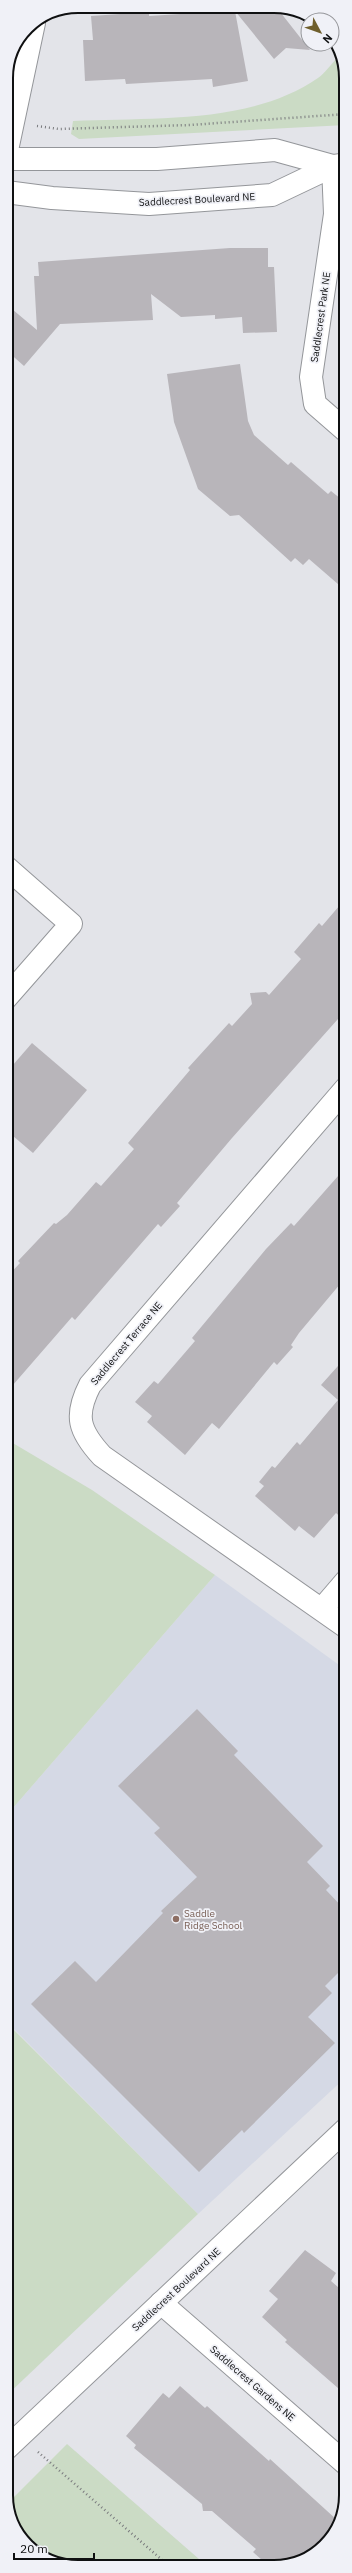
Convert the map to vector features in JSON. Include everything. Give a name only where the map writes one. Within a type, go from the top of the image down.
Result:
[{"type":"street","points":[[13,127],[32,32]]},
{"type":"street","points":[[13,159],[157,159],[275,150],[339,165]]},
{"type":"street","name":"Saddlecrest Boulevard NE","points":[[13,193],[52,198],[149,204],[272,195],[339,165]]},
{"type":"street","name":"Saddlecrest Park NE","points":[[339,165],[335,214],[311,377],[316,404],[339,425]]},
{"type":"street","points":[[13,873],[71,924],[13,990]]},
{"type":"street","name":"Saddlecrest Terrace NE","points":[[339,1096],[90,1385],[81,1403],[81,1422],[89,1442],[102,1456],[322,1609],[339,1622]]},
{"type":"street","points":[[322,1609],[339,1589]]},
{"type":"street","name":"Saddlecrest Boulevard NE","points":[[13,2442],[339,2136]]},
{"type":"street","name":"Saddlecrest Gardens NE","points":[[161,2303],[339,2458]]},
{"type":"path","points":[[14,123],[59,129],[190,125],[339,114]]},
{"type":"path","points":[[32,2446],[162,2560]]},
{"type":"shaded area","name":"Saddle Ridge School","points":[[215,1575],[339,1665],[339,2083],[198,2214],[13,2028],[13,1808]]},
{"type":"green space","points":[[336,59],[339,74],[339,125],[79,139],[71,134],[73,121],[200,116],[262,104],[291,93],[318,78]]},
{"type":"green space","points":[[13,1443],[92,1490],[215,1575],[13,1808]]},
{"type":"green space","points":[[13,2029],[198,2214],[13,2389]]},
{"type":"green space","points":[[67,2444],[200,2560],[78,2560],[57,2557],[39,2547],[29,2538],[18,2520],[14,2508],[13,2498]]},
{"type":"building","points":[[149,13],[149,16],[196,13],[235,13],[248,81],[213,87],[212,79],[126,84],[125,79],[85,81],[83,40],[93,40],[91,16]]},
{"type":"building","points":[[237,13],[282,14],[300,37],[300,49],[286,48],[274,59]]},
{"type":"building","points":[[230,248],[268,248],[268,267],[274,267],[277,332],[243,333],[242,317],[215,319],[215,315],[181,317],[151,294],[153,320],[60,324],[24,366],[13,356],[13,310],[37,330],[34,276],[39,276],[38,262]]},
{"type":"building","points":[[240,364],[248,421],[254,435],[288,465],[291,462],[328,494],[331,491],[339,497],[339,585],[309,559],[303,565],[295,558],[291,562],[239,515],[230,516],[198,489],[174,422],[167,374]]},
{"type":"building","points":[[339,906],[339,1018],[232,1138],[177,1203],[180,1206],[161,1227],[158,1224],[75,1320],[72,1317],[13,1385],[13,1270],[20,1263],[18,1261],[54,1223],[56,1224],[67,1215],[96,1182],[101,1186],[134,1149],[128,1143],[190,1070],[188,1068],[229,1023],[232,1026],[252,1004],[250,993],[266,992],[269,995],[301,959],[294,952],[319,923],[322,926]]},
{"type":"building","points":[[32,1043],[87,1090],[33,1153],[13,1136],[13,1065]]},
{"type":"building","points":[[339,1175],[339,1285],[299,1333],[291,1345],[293,1347],[277,1365],[274,1362],[219,1429],[212,1423],[185,1455],[147,1422],[152,1416],[135,1402],[154,1381],[158,1384],[195,1341],[192,1338],[266,1249],[291,1223],[294,1226]]},
{"type":"building","points":[[339,1365],[339,1516],[336,1513],[314,1538],[299,1526],[295,1531],[255,1496],[264,1486],[259,1482],[272,1466],[275,1468],[297,1442],[300,1445],[338,1400],[321,1385]]},
{"type":"building","points":[[197,1709],[238,1751],[234,1755],[323,1846],[307,1862],[330,1886],[326,1890],[339,1904],[339,1972],[325,1986],[332,1993],[308,2017],[335,2043],[244,2133],[242,2130],[199,2172],[31,2004],[75,1961],[96,1982],[163,1913],[161,1911],[197,1877],[154,1833],[160,1828],[118,1786]]},
{"type":"building","points":[[305,2250],[336,2273],[331,2281],[339,2288],[339,2389],[285,2342],[287,2340],[262,2317],[278,2299],[269,2291]]},
{"type":"building","points":[[180,2386],[205,2408],[207,2406],[269,2461],[270,2459],[335,2518],[323,2538],[313,2547],[291,2558],[262,2560],[253,2552],[256,2549],[212,2511],[203,2511],[202,2504],[134,2448],[136,2445],[126,2436],[163,2393],[169,2398]]},
{"type":"place","name":"Saddle Ridge School","points":[[176,1919]]}]
